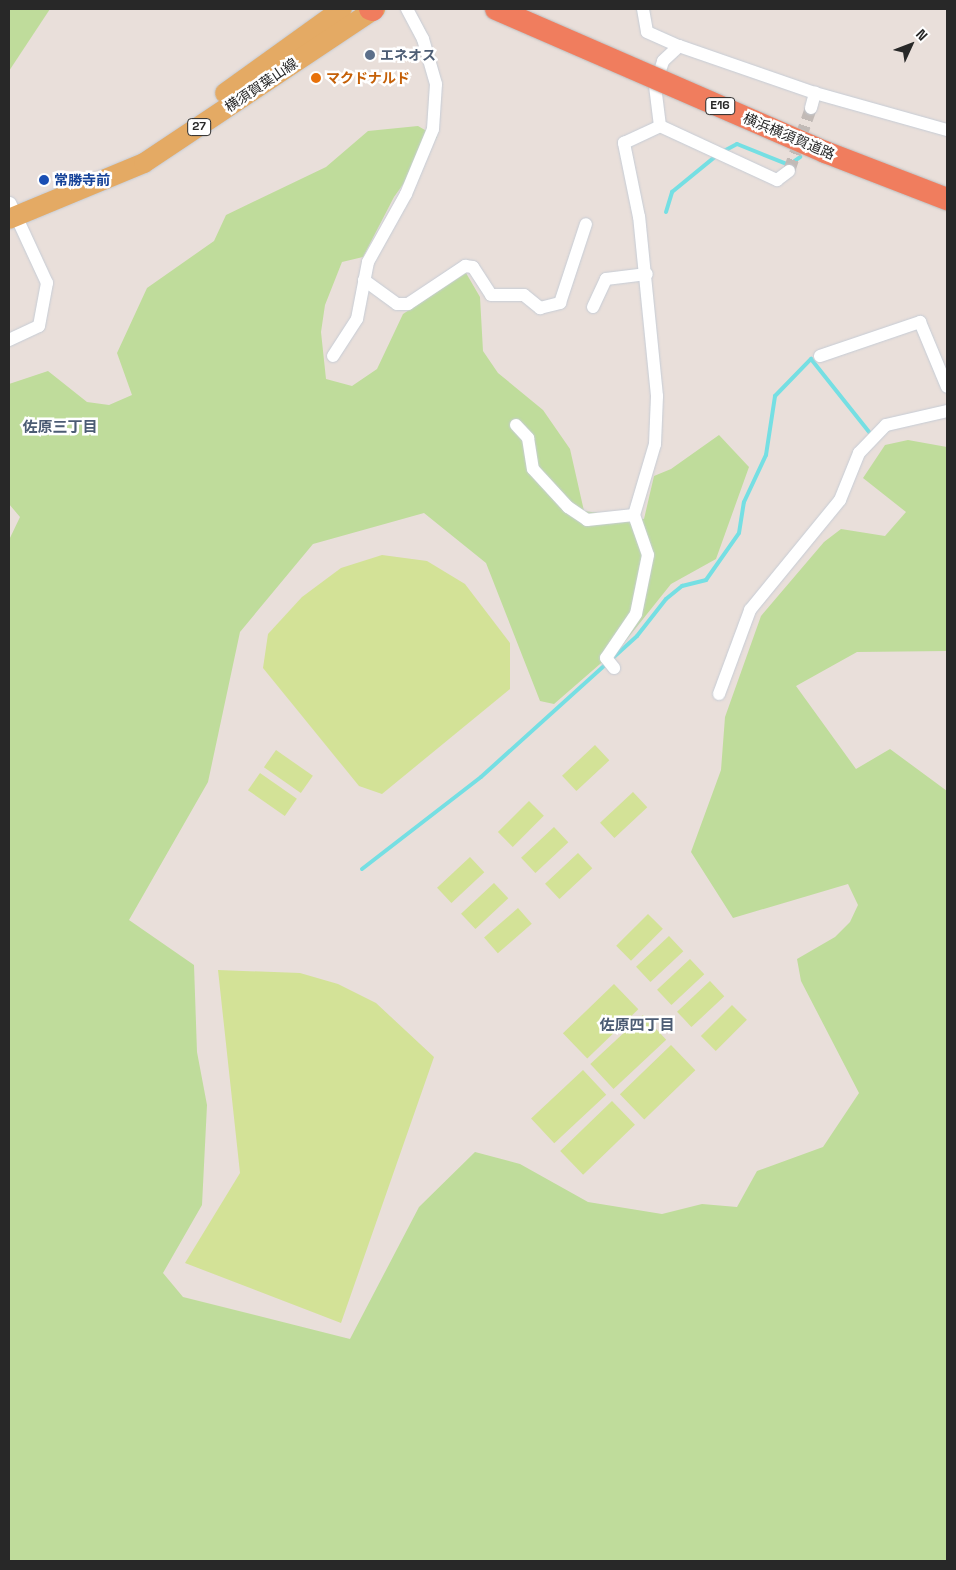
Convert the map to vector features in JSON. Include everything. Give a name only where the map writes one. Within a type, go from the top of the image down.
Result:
[{"type":"highway","name":"横浜横須賀道路","points":[[496,9],[825,152],[947,199]]},
{"type":"highway","name":"横浜横須賀道路","points":[[514,9],[789,128],[947,190]]},
{"type":"main road","name":"横須賀葉山線","points":[[11,210],[138,151],[342,9]]},
{"type":"main road","name":"横須賀葉山線","points":[[11,210],[144,163],[372,9]]},
{"type":"street","points":[[333,356],[357,319],[364,280],[433,129],[436,84],[423,39],[407,9]]},
{"type":"street","points":[[643,9],[647,32],[679,46],[815,93],[947,130]]},
{"type":"street","points":[[660,126],[655,86],[663,60],[679,46]]},
{"type":"street","points":[[810,108],[815,93]]},
{"type":"street","points":[[660,126],[777,180],[790,171]]},
{"type":"street","points":[[614,668],[606,658],[636,614],[648,555],[634,515],[654,444],[657,406],[647,274],[624,143],[660,126]]},
{"type":"street","points":[[9,340],[39,326],[47,283],[11,210]]},
{"type":"street","points":[[364,280],[397,304],[408,304],[465,266],[473,266],[491,295],[524,295],[540,308],[560,303],[586,224]]},
{"type":"street","points":[[593,307],[606,279],[647,274]]},
{"type":"street","points":[[820,356],[920,322],[947,387]]},
{"type":"street","points":[[719,694],[750,610],[840,500],[859,453],[886,425],[947,411]]},
{"type":"street","points":[[516,424],[528,438],[533,469],[568,507],[587,520],[634,515]]},
{"type":"green space","points":[[9,9],[50,9],[9,71]]},
{"type":"green space","points":[[418,126],[437,137],[394,197],[363,257],[342,262],[325,305],[321,332],[326,379],[352,386],[377,369],[403,314],[466,273],[480,297],[483,351],[498,373],[543,410],[570,449],[584,511],[644,519],[654,476],[671,469],[719,435],[749,467],[716,559],[671,584],[623,644],[554,704],[540,701],[486,563],[424,513],[313,544],[240,632],[208,782],[129,920],[194,965],[197,1052],[207,1105],[202,1205],[163,1273],[183,1297],[350,1339],[419,1207],[475,1152],[520,1164],[588,1202],[662,1214],[702,1204],[737,1207],[757,1171],[823,1147],[859,1093],[801,981],[797,959],[835,937],[850,922],[858,905],[848,884],[733,918],[691,852],[721,770],[725,717],[761,616],[824,542],[841,529],[885,536],[906,512],[863,478],[885,445],[908,440],[947,447],[947,651],[857,652],[796,686],[856,769],[890,749],[947,791],[947,1561],[9,1561],[9,540],[20,517],[9,504],[9,384],[48,371],[87,402],[109,405],[132,395],[117,353],[147,288],[214,241],[226,215],[326,167],[368,131]]},
{"type":"green space","points":[[382,555],[427,561],[465,584],[510,643],[510,689],[382,794],[359,786],[263,668],[268,634],[302,597],[341,568]]},
{"type":"green space","points":[[595,745],[609,760],[576,791],[562,776]]},
{"type":"green space","points":[[276,750],[313,776],[301,793],[264,767]]},
{"type":"green space","points":[[260,773],[297,799],[285,816],[248,790]]},
{"type":"green space","points":[[633,792],[647,807],[614,838],[600,823]]},
{"type":"green space","points":[[529,801],[544,816],[513,847],[498,832]]},
{"type":"green space","points":[[554,827],[568,842],[535,873],[521,858]]},
{"type":"green space","points":[[578,853],[592,868],[559,899],[545,884]]},
{"type":"green space","points":[[470,857],[484,872],[451,903],[437,888]]},
{"type":"green space","points":[[494,883],[508,898],[475,929],[461,914]]},
{"type":"green space","points":[[518,908],[532,924],[498,953],[484,938]]},
{"type":"green space","points":[[648,914],[663,929],[631,961],[616,946]]},
{"type":"green space","points":[[669,936],[683,951],[650,982],[636,967]]},
{"type":"green space","points":[[690,959],[704,974],[671,1005],[657,990]]},
{"type":"green space","points":[[218,970],[300,973],[338,984],[376,1003],[434,1057],[341,1323],[185,1263],[240,1173]]},
{"type":"green space","points":[[710,981],[724,996],[691,1027],[677,1012]]},
{"type":"green space","points":[[614,984],[638,1009],[587,1058],[563,1033]]},
{"type":"green space","points":[[732,1005],[747,1020],[716,1051],[701,1036]]},
{"type":"green space","points":[[643,1015],[666,1040],[614,1089],[590,1064]]},
{"type":"green space","points":[[671,1045],[695,1070],[644,1119],[620,1094]]},
{"type":"green space","points":[[583,1070],[606,1095],[554,1143],[531,1118]]},
{"type":"green space","points":[[612,1101],[635,1125],[583,1175],[560,1151]]},
{"type":"waterway","points":[[722,152],[737,144],[789,165],[800,157]]},
{"type":"waterway","points":[[666,212],[672,192],[716,156]]},
{"type":"waterway","points":[[362,869],[481,777],[637,636],[666,599],[682,586],[706,580],[739,533],[744,502],[766,455],[775,396],[811,359],[869,432]]},
{"type":"tunnel","points":[[789,171],[811,108]]},
{"type":"place","name":"エネオス","points":[[370,55]]},
{"type":"place","name":"マクドナルド","points":[[316,78]]},
{"type":"place","name":"常勝寺前","points":[[44,180]]},
{"type":"district","name":"佐原三丁目","points":[[60,427]]},
{"type":"district","name":"佐原四丁目","points":[[637,1025]]}]
